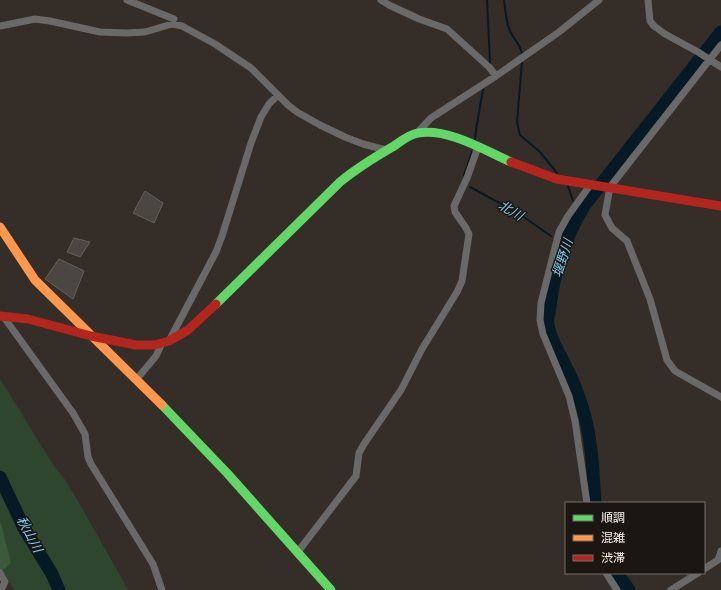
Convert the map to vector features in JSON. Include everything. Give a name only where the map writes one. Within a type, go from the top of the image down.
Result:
[{"type":"street","points":[[127,0],[174,19]]},
{"type":"street","points":[[381,0],[419,19],[447,29],[489,67],[496,76]]},
{"type":"street","points":[[2,316],[28,320],[91,336],[136,345],[154,345],[166,342],[188,330],[207,313],[340,182],[356,169],[402,140],[417,133],[431,118],[526,55],[599,0]]},
{"type":"street","points":[[648,0],[650,21],[654,26],[721,67]]},
{"type":"street","points":[[0,26],[35,19],[100,32],[127,34],[145,32],[172,24],[182,26],[215,44],[251,68],[288,105],[320,125],[363,144],[386,150]]},
{"type":"street","points":[[721,45],[608,187],[606,215],[612,228],[627,241],[650,299],[667,360],[675,371],[721,397]]},
{"type":"street","points":[[136,380],[166,342],[216,252],[251,143],[261,117],[269,104],[278,95]]},
{"type":"street","points":[[417,133],[432,133],[455,137],[521,167],[557,178],[721,206]]},
{"type":"street","points":[[296,553],[356,476],[359,453],[401,390],[422,349],[457,292],[462,281],[469,234],[455,212],[454,206],[467,178],[478,147]]},
{"type":"street","points":[[587,502],[575,420],[568,396],[543,334],[540,320],[540,303],[559,232],[568,216],[592,184]]},
{"type":"street","points":[[0,227],[35,280],[227,473],[296,553],[331,590]]},
{"type":"street","points":[[2,316],[73,413],[86,434],[88,457],[91,464],[153,564],[162,590]]},
{"type":"street","points":[[705,568],[720,561],[721,551]]},
{"type":"street","points":[[0,574],[5,582],[1,590]]},
{"type":"street","points":[[607,574],[618,590]]},
{"type":"street","points":[[671,590],[696,574]]},
{"type":"green space","points":[[0,379],[54,466],[66,481],[128,590],[14,590],[0,566]]},
{"type":"green space","points":[[0,520],[11,563],[0,573]]},
{"type":"building","points":[[145,191],[163,203],[154,223],[133,213]]},
{"type":"building","points":[[74,238],[90,242],[80,257],[67,252]]},
{"type":"building","points":[[59,259],[84,271],[73,299],[45,279]]},
{"type":"waterway","name":"北川","points":[[487,0],[490,63]]},
{"type":"waterway","points":[[504,0],[509,27],[519,46],[522,57]]},
{"type":"waterway","name":"堰野川","points":[[595,502],[594,478],[585,415],[574,385],[549,331],[548,318],[554,280],[566,242],[584,206],[721,32]]},
{"type":"waterway","points":[[522,61],[517,122],[520,135],[540,152],[557,173]]},
{"type":"waterway","name":"北川","points":[[475,141],[483,89]]},
{"type":"waterway","name":"北川","points":[[464,175],[472,152]]},
{"type":"waterway","points":[[568,186],[573,201]]},
{"type":"waterway","name":"北川","points":[[470,187],[518,213],[551,236]]},
{"type":"waterway","name":"堰野川","points":[[574,218],[574,224]]},
{"type":"waterway","name":"秋山川","points":[[0,477],[24,528],[52,574],[59,590]]},
{"type":"waterway","name":"堰野川","points":[[618,574],[629,590]]},
{"type":"traffic: fast","points":[[216,304],[340,182],[366,163],[409,136],[418,133],[430,132],[454,137],[478,146],[511,162]]},
{"type":"traffic: fast","points":[[162,405],[227,473],[331,590]]},
{"type":"traffic: slow","points":[[0,227],[35,280],[162,405]]},
{"type":"traffic: jam","points":[[511,162],[557,179],[721,206]]},
{"type":"traffic: jam","points":[[0,316],[28,319],[91,336],[136,345],[154,345],[169,341],[188,330],[216,304]]}]
